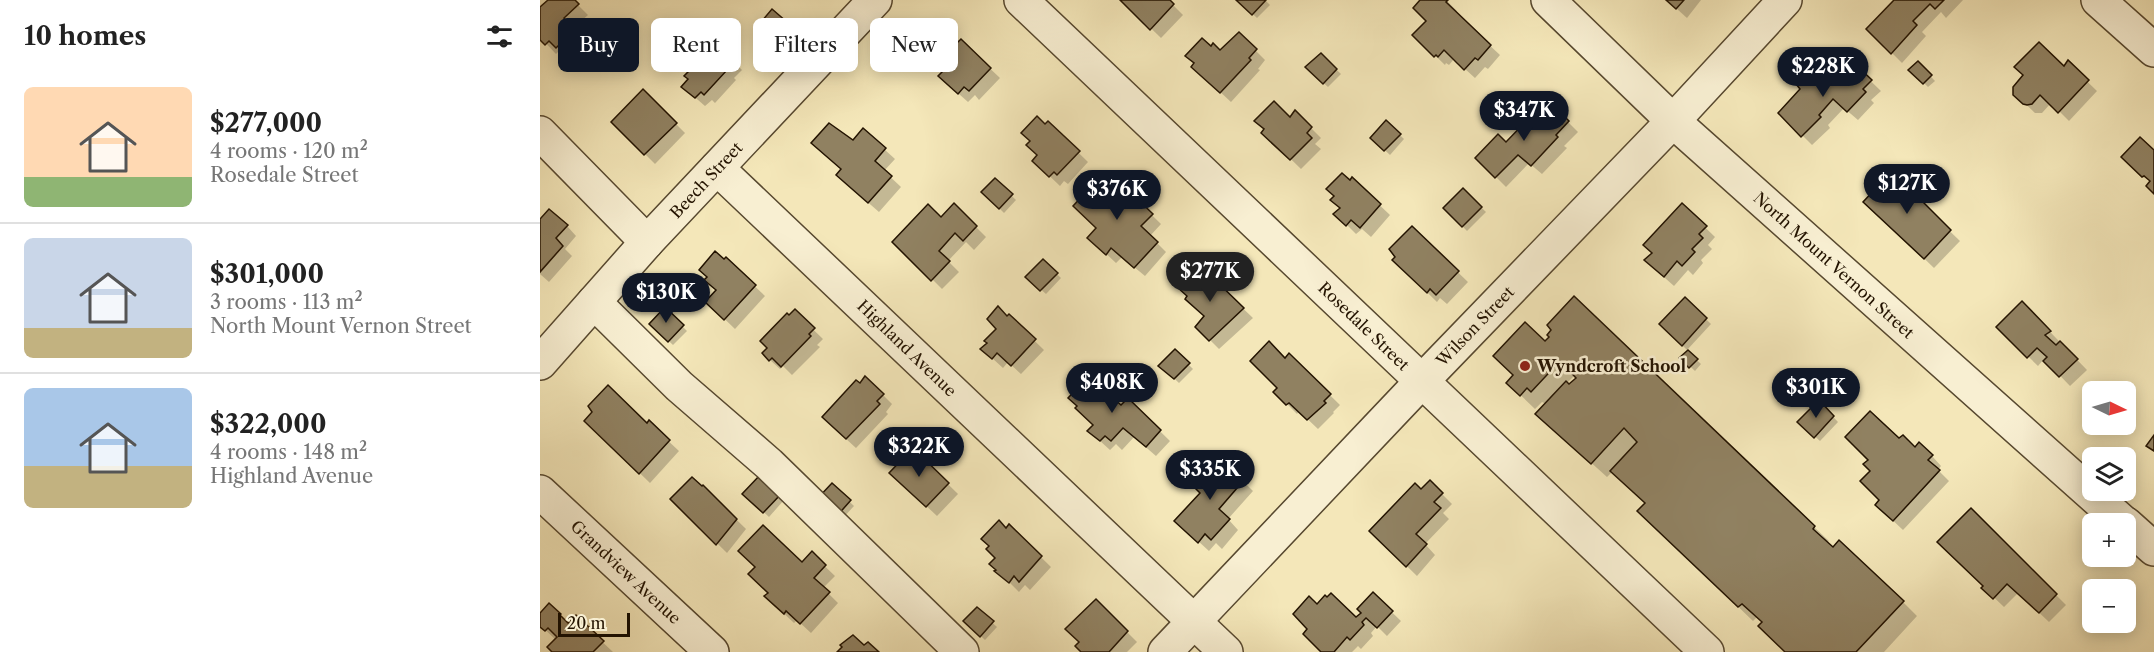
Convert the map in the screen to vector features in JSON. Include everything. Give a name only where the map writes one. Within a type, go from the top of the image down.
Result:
[{"type":"street","name":"Beech Street","points":[[540,363],[647,242],[875,0]]},
{"type":"street","name":"Rosedale Street","points":[[1022,0],[1707,652]]},
{"type":"street","name":"North Mount Vernon Street","points":[[1548,0],[1673,121],[2113,513]]},
{"type":"street","name":"Wilson Street","points":[[1165,652],[1673,121],[1785,0]]},
{"type":"street","points":[[2098,0],[2154,50]]},
{"type":"street","points":[[540,133],[647,242]]},
{"type":"street","name":"Highland Avenue","points":[[717,168],[1226,652]]},
{"type":"street","points":[[594,302],[679,386],[769,464],[962,652]]},
{"type":"street","name":"Grandview Avenue","points":[[540,492],[712,652]]},
{"type":"street","name":"North Mount Vernon Street","points":[[2136,533],[2154,549]]},
{"type":"building","points":[[548,0],[575,0],[579,4],[564,18],[558,18],[558,46],[556,48],[549,41],[545,45],[540,40],[540,7]]},
{"type":"building","points":[[1120,0],[1170,0],[1174,4],[1150,30]]},
{"type":"building","points":[[1236,0],[1266,0],[1252,15]]},
{"type":"building","points":[[1420,0],[1448,0],[1446,2],[1491,45],[1478,60],[1475,58],[1464,70],[1444,50],[1438,57],[1436,55],[1434,57],[1412,35],[1426,21],[1413,8]]},
{"type":"building","points":[[1666,0],[1684,0],[1676,9]]},
{"type":"building","points":[[1894,0],[1944,0],[1935,9],[1930,4],[1913,21],[1917,25],[1891,54],[1866,29]]},
{"type":"building","points":[[772,9],[782,18],[764,18]]},
{"type":"building","points":[[1239,32],[1257,49],[1249,58],[1251,60],[1220,93],[1191,67],[1194,63],[1185,56],[1202,38],[1211,46],[1213,43],[1220,50]]},
{"type":"building","points":[[961,39],[991,68],[969,91],[964,87],[958,94],[938,76],[942,72],[958,72],[958,42]]},
{"type":"building","points":[[2039,42],[2064,66],[2068,60],[2089,80],[2058,113],[2040,95],[2032,104],[2027,105],[2013,95],[2013,87],[2023,75],[2014,67]]},
{"type":"building","points":[[1321,53],[1337,69],[1323,84],[1305,67]]},
{"type":"building","points":[[1918,61],[1932,75],[1923,84],[1908,70]]},
{"type":"building","points":[[1855,64],[1872,80],[1863,89],[1866,92],[1847,112],[1833,99],[1819,115],[1821,117],[1801,137],[1778,113],[1800,89],[1796,84],[1810,69],[1828,86],[1832,80],[1836,83]]},
{"type":"building","points":[[688,72],[725,72],[704,95],[701,92],[695,98],[681,87],[688,79],[684,76]]},
{"type":"building","points":[[643,89],[677,123],[644,155],[611,122]]},
{"type":"building","points":[[1274,101],[1290,117],[1295,110],[1312,127],[1307,133],[1312,138],[1290,160],[1261,133],[1264,129],[1254,121]]},
{"type":"building","points":[[1552,104],[1569,121],[1556,135],[1558,137],[1531,166],[1518,155],[1495,178],[1475,158],[1498,134],[1506,142],[1533,114],[1538,118]]},
{"type":"building","points":[[1037,116],[1045,124],[1048,121],[1080,151],[1057,175],[1054,172],[1049,177],[1032,161],[1037,155],[1026,145],[1030,141],[1021,133]]},
{"type":"building","points":[[1386,120],[1401,134],[1384,151],[1370,138]]},
{"type":"building","points":[[829,123],[853,140],[863,128],[886,148],[875,161],[892,176],[868,203],[836,175],[841,169],[811,143]]},
{"type":"building","points":[[2140,137],[2154,150],[2154,194],[2146,186],[2150,181],[2142,177],[2121,157]]},
{"type":"building","points":[[1892,171],[1951,230],[1924,259],[1863,202]]},
{"type":"building","points":[[1342,173],[1350,180],[1352,177],[1381,204],[1360,228],[1351,220],[1346,226],[1333,214],[1340,208],[1330,200],[1334,196],[1326,189]]},
{"type":"building","points":[[1103,174],[1123,194],[1127,189],[1153,214],[1141,226],[1158,242],[1134,268],[1111,248],[1106,255],[1087,238],[1096,228],[1073,206]]},
{"type":"building","points":[[995,178],[1013,194],[999,209],[981,192]]},
{"type":"building","points":[[1463,188],[1482,207],[1462,227],[1443,208]]},
{"type":"building","points":[[954,203],[977,226],[963,241],[955,233],[939,251],[950,261],[931,281],[892,242],[928,204],[941,217]]},
{"type":"building","points":[[1682,203],[1707,226],[1699,234],[1703,238],[1692,249],[1695,252],[1682,266],[1677,261],[1664,277],[1644,260],[1652,253],[1643,245]]},
{"type":"building","points":[[549,209],[568,225],[556,238],[563,246],[540,272],[540,219]]},
{"type":"building","points":[[1412,226],[1459,271],[1436,295],[1430,289],[1427,293],[1392,260],[1395,257],[1389,249]]},
{"type":"building","points":[[715,251],[724,259],[726,257],[756,285],[724,320],[705,302],[716,290],[704,280],[707,277],[699,270]]},
{"type":"building","points":[[1043,259],[1058,273],[1040,291],[1025,277]]},
{"type":"building","points":[[1196,268],[1205,276],[1208,273],[1244,308],[1209,341],[1195,327],[1204,316],[1185,299],[1187,296],[1177,287]]},
{"type":"building","name":"Wyndcroft School","points":[[1574,296],[1815,526],[1813,529],[1833,547],[1839,540],[1904,601],[1856,652],[1785,652],[1758,626],[1762,622],[1742,604],[1738,607],[1637,511],[1645,503],[1610,471],[1637,442],[1624,428],[1591,464],[1535,414],[1566,381],[1569,384],[1576,378],[1560,361],[1531,392],[1527,388],[1520,396],[1506,383],[1513,375],[1493,356],[1525,322],[1545,341],[1551,330],[1547,325]]},
{"type":"building","points":[[1685,297],[1707,318],[1682,346],[1659,324]]},
{"type":"building","points":[[2022,301],[2051,331],[2045,335],[2056,345],[2060,341],[2078,359],[2059,377],[2043,361],[2047,357],[2037,348],[2027,358],[1996,327]]},
{"type":"building","points":[[998,306],[1036,339],[1011,366],[997,353],[992,359],[980,349],[987,343],[984,341],[996,329],[987,319]]},
{"type":"building","points":[[665,307],[684,325],[668,342],[649,324]]},
{"type":"building","points":[[795,309],[815,328],[809,334],[811,336],[781,367],[772,358],[769,361],[762,353],[767,348],[760,341],[787,313],[789,315]]},
{"type":"building","points":[[1269,341],[1285,358],[1289,353],[1331,394],[1324,401],[1326,403],[1307,420],[1273,392],[1277,388],[1250,361]]},
{"type":"building","points":[[1175,349],[1190,363],[1174,379],[1158,366]]},
{"type":"building","points":[[1688,350],[1698,359],[1689,368],[1679,358]]},
{"type":"building","points":[[865,376],[884,394],[877,401],[880,404],[846,439],[822,417],[856,380],[860,383]]},
{"type":"building","points":[[1089,376],[1121,405],[1128,398],[1161,430],[1146,447],[1123,428],[1111,441],[1105,436],[1100,441],[1087,431],[1093,425],[1068,398]]},
{"type":"building","points":[[608,385],[647,423],[649,420],[670,440],[639,474],[584,421],[592,412],[588,406]]},
{"type":"building","points":[[1819,400],[1834,416],[1814,438],[1797,422]]},
{"type":"building","points":[[1870,411],[1899,438],[1903,435],[1915,447],[1919,442],[1933,455],[1928,460],[1940,470],[1893,521],[1875,505],[1879,500],[1860,481],[1870,471],[1863,464],[1868,460],[1845,437]]},
{"type":"building","points":[[2154,435],[2154,451],[2146,446]]},
{"type":"building","points":[[913,448],[949,483],[926,507],[889,473]]},
{"type":"building","points":[[1218,455],[1244,480],[1219,509],[1230,519],[1211,540],[1205,534],[1198,543],[1174,521],[1200,493],[1193,486],[1209,470],[1205,467]]},
{"type":"building","points":[[760,475],[781,494],[763,513],[742,494]]},
{"type":"building","points":[[692,477],[737,519],[716,545],[670,499]]},
{"type":"building","points":[[1430,480],[1443,493],[1434,502],[1441,508],[1416,534],[1427,544],[1406,567],[1369,531],[1415,483],[1421,489]]},
{"type":"building","points":[[832,483],[851,500],[836,517],[817,499]]},
{"type":"building","points":[[1971,508],[2057,594],[2039,613],[2007,584],[1993,599],[1981,588],[1983,586],[1937,542]]},
{"type":"building","points":[[999,520],[1006,528],[1009,524],[1042,556],[1019,582],[1014,576],[1009,583],[989,564],[995,558],[986,549],[989,546],[981,539]]},
{"type":"building","points":[[763,525],[802,562],[812,551],[826,565],[814,578],[830,592],[800,624],[786,611],[784,614],[764,596],[768,593],[748,574],[755,567],[738,551]]},
{"type":"building","points":[[1373,592],[1393,611],[1377,628],[1366,618],[1362,622],[1364,625],[1350,640],[1347,637],[1334,652],[1321,652],[1303,634],[1307,629],[1293,614],[1309,596],[1317,604],[1325,595],[1327,597],[1331,593],[1356,617],[1361,613],[1357,609]]},
{"type":"building","points":[[1096,599],[1128,631],[1109,652],[1081,652],[1075,646],[1079,642],[1065,629]]},
{"type":"building","points":[[549,603],[568,623],[576,615],[604,641],[593,652],[552,652],[547,647],[557,637],[548,628],[545,631],[540,627],[540,613]]},
{"type":"building","points":[[977,607],[994,621],[980,637],[963,621]]},
{"type":"building","points":[[853,635],[864,645],[868,642],[879,652],[837,652],[842,647],[840,645]]},
{"type":"place","name":"Wyndcroft School","points":[[1525,366]]}]
